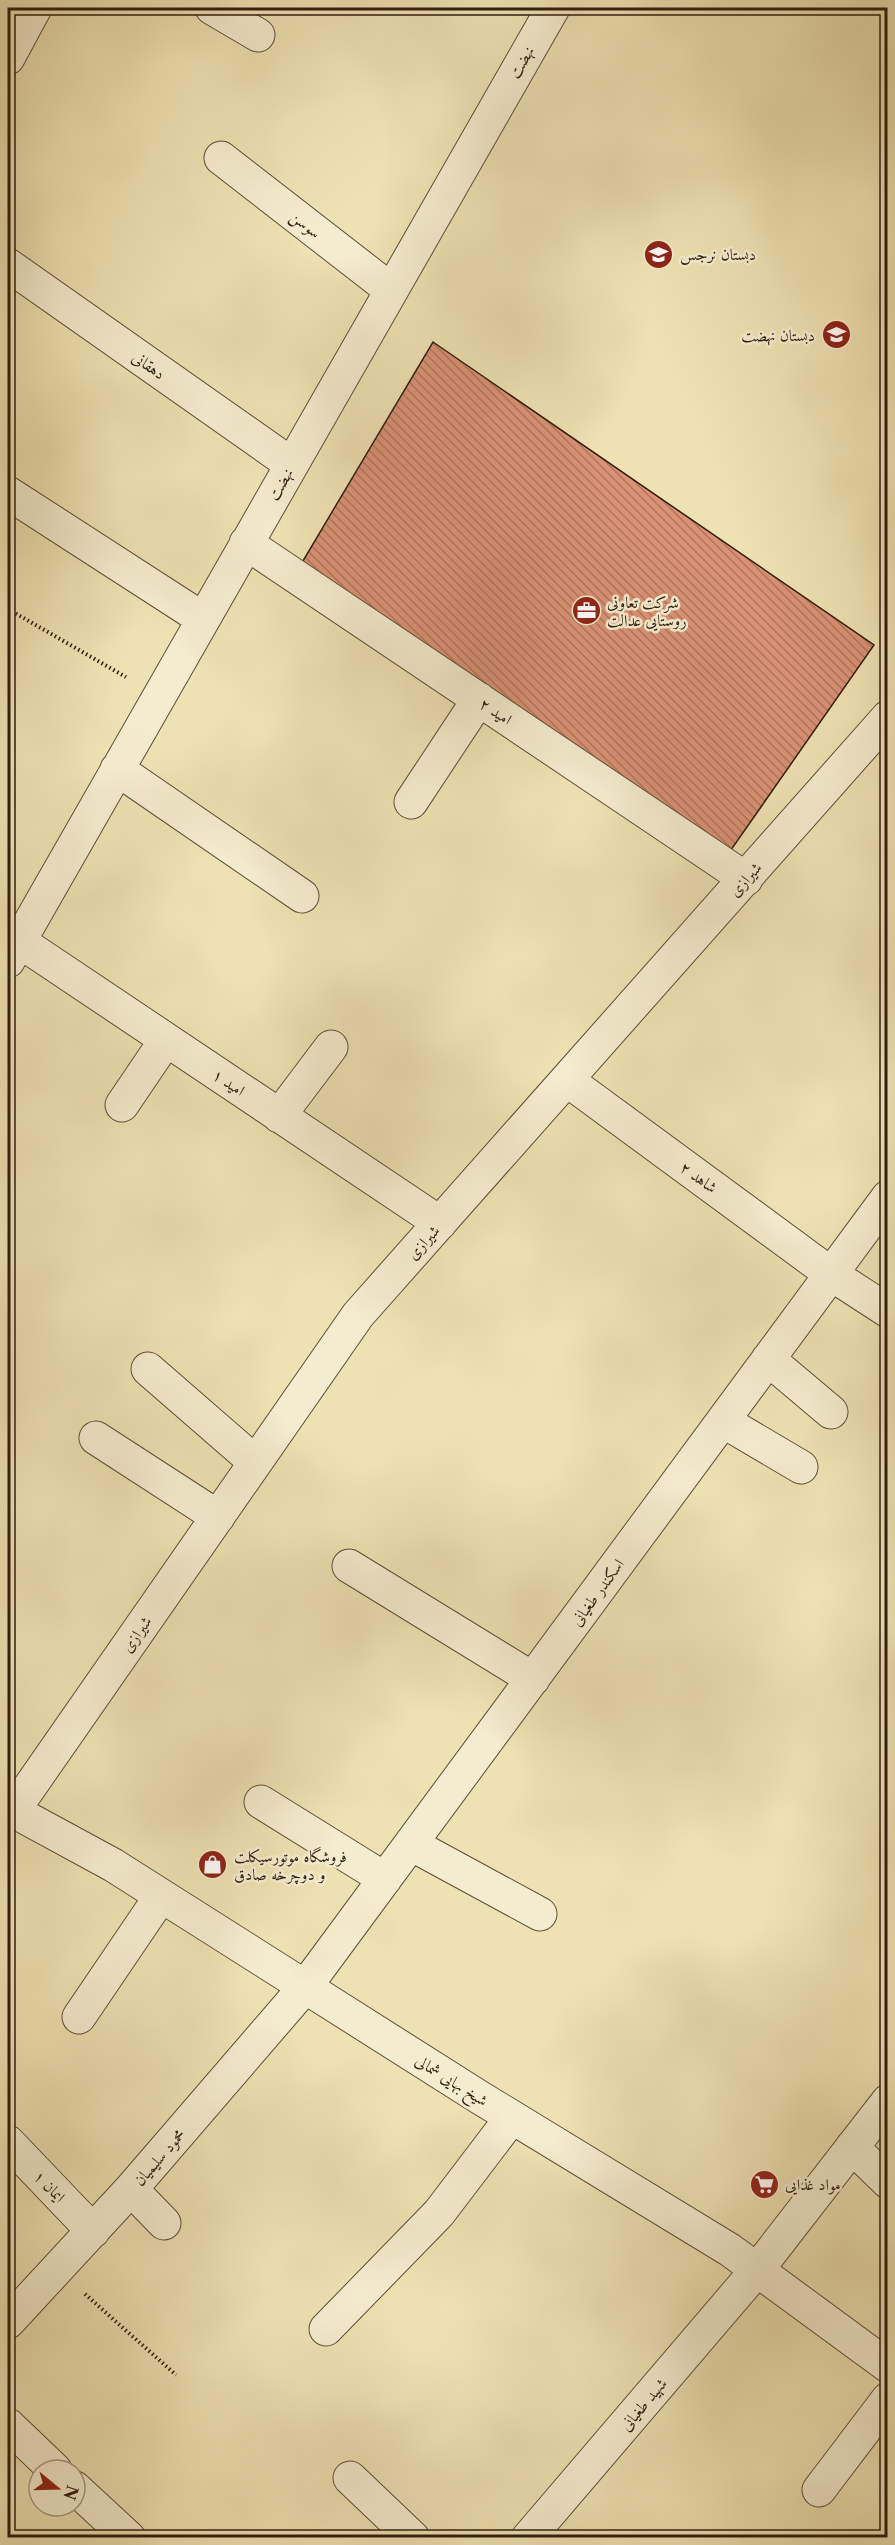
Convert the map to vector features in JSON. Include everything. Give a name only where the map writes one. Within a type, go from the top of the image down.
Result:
[{"type":"street","points":[[8,58],[35,8]]},
{"type":"street","points":[[212,8],[258,35]]},
{"type":"street","name":"نهضت","points":[[13,951],[553,8]]},
{"type":"street","name":"سوسن","points":[[221,158],[391,290]]},
{"type":"street","name":"دهقانی","points":[[8,265],[291,465]]},
{"type":"street","points":[[8,493],[202,619]]},
{"type":"street","name":"امید ۲","points":[[246,543],[746,879]]},
{"type":"street","points":[[411,802],[479,699]]},
{"type":"street","name":"شیرازی","points":[[10,1809],[218,1517],[358,1315],[888,717]]},
{"type":"street","points":[[117,769],[302,896]]},
{"type":"street","name":"امید ۱","points":[[13,951],[166,1040],[440,1223]]},
{"type":"street","points":[[122,1105],[166,1040]]},
{"type":"street","points":[[279,1116],[331,1047]]},
{"type":"street","name":"شاهد ۲","points":[[567,1080],[831,1274],[888,1311]]},
{"type":"street","name":"اسکندر طغیانی","points":[[305,1987],[888,1197]]},
{"type":"street","points":[[768,1359],[831,1412]]},
{"type":"street","points":[[148,1369],[255,1462]]},
{"type":"street","points":[[723,1421],[801,1467]]},
{"type":"street","points":[[96,1438],[218,1517]]},
{"type":"street","points":[[349,1566],[533,1679]]},
{"type":"street","points":[[261,1802],[385,1879]]},
{"type":"street","name":"شیخ بهایی شمالی","points":[[10,1809],[113,1865],[512,2117],[730,2250],[888,2366]]},
{"type":"street","points":[[411,1844],[540,1914]]},
{"type":"street","points":[[79,2018],[161,1896]]},
{"type":"street","name":"محمود سلیمیان","points":[[8,2322],[131,2189],[305,1987]]},
{"type":"street","name":"شهید طغیانی","points":[[528,2538],[757,2270],[888,2101]]},
{"type":"street","points":[[326,2329],[439,2212],[512,2117]]},
{"type":"street","name":"ایمان ۱","points":[[8,2142],[93,2231]]},
{"type":"street","points":[[852,2147],[888,2182]]},
{"type":"street","points":[[131,2189],[164,2223]]},
{"type":"street","points":[[819,2490],[888,2399]]},
{"type":"street","points":[[8,2425],[42,2458]]},
{"type":"street","points":[[350,2478],[413,2538]]},
{"type":"street","points":[[87,2499],[129,2538]]},
{"type":"path","points":[[8,609],[159,696]]},
{"type":"path","points":[[58,2269],[176,2375]]},
{"type":"building","name":"شرکت تعاونی روستایی عدالت","points":[[433,342],[874,645],[726,857],[294,576]]},
{"type":"place","name":"دبستان نرجس","points":[[659,254]]},
{"type":"place","name":"دبستان نهضت","points":[[836,335]]},
{"type":"place","name":"شرکت تعاونی روستایی عدالت","points":[[586,611]]},
{"type":"place","name":"فروشگاه موتورسیکلت و دوچرخه صادق","points":[[213,1865]]},
{"type":"place","name":"مواد غذایی","points":[[764,2184]]}]
